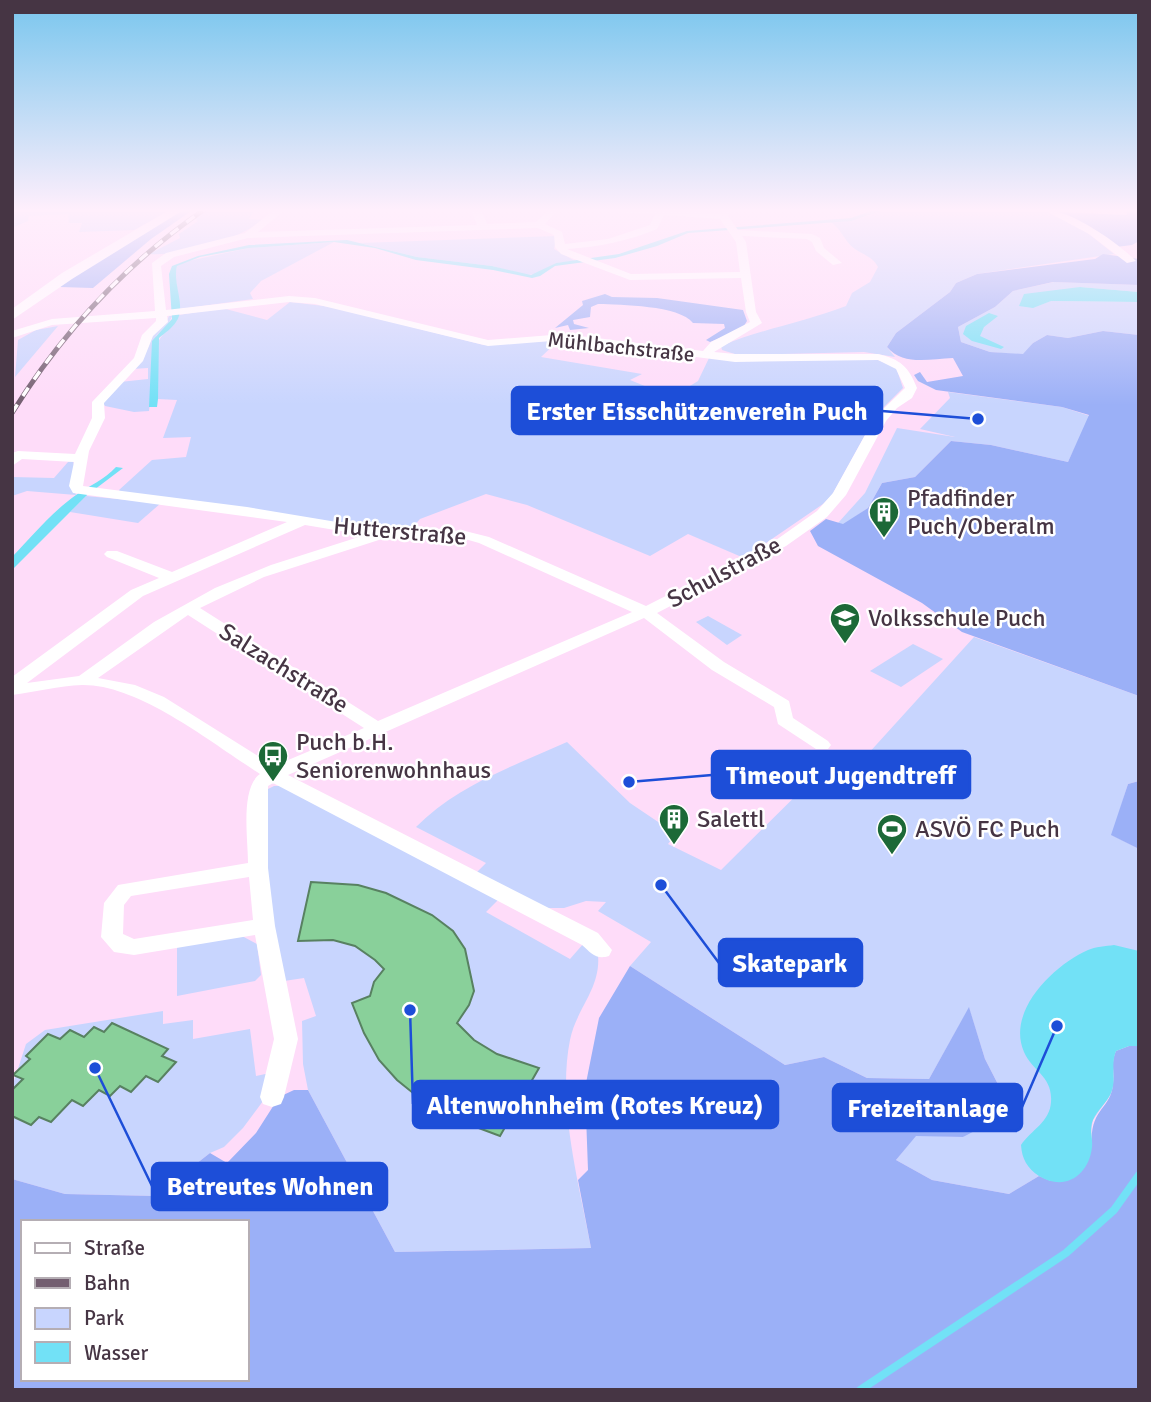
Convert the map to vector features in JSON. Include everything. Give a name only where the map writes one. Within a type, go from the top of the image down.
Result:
[{"type":"main road","points":[[12,316],[70,274]]},
{"type":"street","points":[[156,274],[166,313]]},
{"type":"street","points":[[622,274],[630,277],[746,275]]},
{"type":"street","name":"Mühlbachstraße","points":[[12,335],[29,327],[52,322],[107,320],[266,300],[316,301],[488,342],[564,337],[706,355],[712,346],[749,330],[756,323],[751,312],[746,275]]},
{"type":"street","name":"Hutterstraße","points":[[166,313],[162,322],[148,335],[139,359],[98,402],[100,420],[81,458],[82,471],[76,486],[87,492],[247,511],[384,534],[465,535],[484,540],[644,611],[718,666],[783,705],[784,720],[822,745]]},
{"type":"street","name":"Schulstraße","points":[[273,774],[688,593],[781,543],[822,514],[839,495],[880,420],[893,405],[908,395],[911,388],[904,368],[897,362],[878,356],[760,359],[706,355]]},
{"type":"street","points":[[12,462],[18,455],[81,458]]},
{"type":"street","points":[[12,688],[123,601],[302,521]]},
{"type":"street","points":[[84,680],[134,641],[188,608],[258,575],[384,534]]},
{"type":"street","points":[[112,554],[172,577]]},
{"type":"street","name":"Salzachstraße","points":[[188,608],[379,729]]},
{"type":"street","points":[[12,688],[84,680],[129,689],[158,701],[298,789],[568,927],[590,939],[601,950]]},
{"type":"street","points":[[272,1097],[286,1039],[264,926],[258,868],[257,791],[260,783],[273,774]]},
{"type":"street","points":[[258,868],[125,890],[114,903],[112,937],[122,946],[134,947],[264,926]]},
{"type":"green space","points":[[175,274],[273,274],[261,281],[250,293],[253,299],[180,309]]},
{"type":"green space","points":[[874,274],[976,274],[956,283],[950,292],[896,333],[887,347],[895,357],[864,352],[738,355],[722,350],[721,346],[736,340],[846,306],[852,293],[870,282]]},
{"type":"green space","points":[[1054,282],[1139,285],[1139,292],[1080,287],[1033,308],[1050,301],[1139,302],[1139,335],[1103,331],[1068,338],[1047,335],[1033,343],[1024,355],[990,352],[961,342],[958,327],[995,307],[1013,291]]},
{"type":"green space","points":[[290,302],[332,307],[484,345],[559,340],[541,357],[642,374],[630,380],[672,397],[698,381],[709,358],[878,360],[896,367],[903,388],[876,415],[832,495],[744,558],[688,534],[650,556],[527,505],[486,494],[420,519],[409,531],[383,530],[121,493],[119,490],[152,460],[186,457],[191,437],[163,438],[177,400],[158,399],[157,345],[179,315],[222,308],[267,320]]},
{"type":"green space","points":[[169,316],[172,316],[168,325],[156,336],[149,411],[134,412],[105,406],[103,403],[120,382],[148,379],[148,368],[132,369],[143,357],[152,336]]},
{"type":"green space","points":[[58,326],[15,377],[18,340],[36,330]]},
{"type":"green space","points":[[948,392],[1062,407],[1090,416],[1068,462],[991,445],[951,441],[915,477],[882,483],[868,508],[843,525],[838,523],[865,493],[897,428],[955,437],[920,429],[950,398]]},
{"type":"green space","points":[[73,461],[76,495],[27,491],[12,496],[12,477],[54,478],[68,462]]},
{"type":"green space","points":[[86,496],[161,503],[138,523],[70,512]]},
{"type":"green space","points":[[708,616],[742,635],[727,645],[696,622]]},
{"type":"green space","points":[[974,637],[1139,696],[1139,781],[1128,784],[1112,835],[1139,849],[1139,1046],[1129,1046],[1116,1051],[1111,1062],[1114,1083],[1111,1094],[1093,1120],[1091,1131],[1051,1181],[1039,1176],[1009,1194],[932,1180],[896,1160],[916,1135],[963,1137],[1004,1096],[985,1059],[969,1008],[929,1079],[867,1078],[824,1057],[785,1065],[630,966],[651,942],[598,911],[606,902],[586,901],[564,908],[546,908],[476,873],[486,863],[416,827],[449,799],[468,788],[567,742],[630,803],[676,834],[668,844],[721,870],[836,756],[857,766]]},
{"type":"green space","points":[[913,644],[943,659],[901,687],[870,671]]},
{"type":"green space","points":[[280,786],[500,898],[486,912],[570,959],[584,943],[598,955],[596,978],[570,1040],[566,1091],[571,1144],[591,1248],[395,1252],[308,1090],[303,1064],[302,1021],[316,1016],[304,978],[284,981],[270,919],[264,806],[268,789]]},
{"type":"green space","points":[[242,936],[257,944],[261,975],[255,981],[177,996],[177,947]]},
{"type":"green space","points":[[163,1011],[163,1024],[193,1020],[193,1039],[250,1029],[256,1076],[270,1073],[263,1101],[243,1128],[224,1147],[210,1153],[155,1196],[65,1194],[12,1179],[12,1087],[26,1044],[45,1030]]},
{"type":"shaded area","points":[[109,274],[93,288],[60,287],[72,276]]},
{"type":"shaded area","points":[[976,274],[1139,274],[1139,285],[1053,282],[1013,291],[995,307],[958,327],[961,342],[990,352],[1023,354],[1033,343],[1047,335],[1068,338],[1103,331],[1139,335],[1139,696],[962,632],[922,603],[818,546],[810,531],[826,519],[843,524],[868,508],[882,483],[915,477],[951,441],[991,445],[1068,462],[1089,415],[1062,407],[936,390],[918,381],[914,375],[920,372],[927,382],[963,376],[953,358],[909,359],[893,353],[887,347],[896,333],[950,292],[956,283]]},
{"type":"shaded area","points":[[605,294],[612,297],[657,298],[743,310],[747,321],[742,329],[710,342],[706,340],[725,328],[724,324],[693,323],[686,317],[663,309],[598,304],[591,307],[590,317],[573,320],[574,324],[589,328],[570,330],[568,325],[555,328],[583,305],[582,301]]},
{"type":"shaded area","points":[[1139,781],[1139,849],[1111,835],[1128,784]]},
{"type":"shaded area","points":[[630,966],[785,1065],[824,1057],[867,1078],[929,1079],[969,1007],[985,1059],[1004,1096],[994,1121],[963,1137],[916,1136],[896,1160],[932,1180],[1009,1194],[1039,1176],[1051,1181],[1092,1146],[1094,1124],[1111,1093],[1116,1051],[1129,1046],[1139,1046],[1139,1390],[12,1390],[12,1179],[65,1194],[155,1196],[210,1153],[227,1163],[256,1133],[279,1097],[294,1090],[308,1090],[395,1252],[591,1248],[578,1180],[588,1170],[585,1088],[599,1018]]},
{"type":"water","points":[[169,274],[176,274],[179,316],[159,338],[157,407],[149,407],[152,341],[172,319]]},
{"type":"water","points":[[515,274],[529,274],[542,274],[532,278]]},
{"type":"water","points":[[1080,287],[1139,292],[1139,302],[1051,301],[1033,308],[1019,306],[1024,294]]},
{"type":"water","points":[[989,313],[998,316],[984,327],[980,336],[1004,347],[1001,349],[972,341],[963,334],[966,326]]},
{"type":"water","points":[[116,467],[123,468],[86,496],[12,570],[12,557],[50,517]]},
{"type":"water","points":[[1114,945],[1139,951],[1139,1046],[1129,1046],[1116,1051],[1113,1088],[1092,1123],[1092,1147],[1086,1166],[1074,1178],[1058,1182],[1049,1180],[1031,1170],[1024,1159],[1021,1145],[1047,1115],[1051,1102],[1049,1086],[1024,1052],[1020,1036],[1022,1021],[1036,991],[1061,966],[1088,950]]},
{"type":"building","points":[[311,882],[358,885],[386,893],[432,915],[453,931],[465,949],[474,991],[469,1005],[457,1023],[474,1040],[497,1054],[539,1068],[500,1136],[468,1124],[418,1097],[397,1080],[379,1060],[352,1003],[370,996],[374,982],[384,969],[355,946],[333,940],[298,941]]},
{"type":"building","points":[[112,1023],[168,1049],[162,1056],[176,1062],[158,1082],[146,1076],[131,1092],[120,1086],[110,1096],[99,1090],[83,1106],[72,1100],[51,1122],[39,1117],[31,1125],[12,1116],[12,1090],[23,1079],[13,1075],[30,1059],[26,1056],[48,1034],[60,1039],[70,1030],[84,1037],[94,1027],[104,1032]]},
{"type":"waterway","points":[[860,1390],[1066,1253],[1114,1210],[1139,1175]]},
{"type":"railway","points":[[12,413],[52,354],[124,274]]},
{"type":"place","name":"Erster Eisschützenverein Puch","points":[[978,419]]},
{"type":"place","name":"Pfadfinder Puch/Oberalm","points":[[884,539]]},
{"type":"place","name":"Volksschule Puch","points":[[845,645]]},
{"type":"place","name":"Timeout Jugendtreff","points":[[629,782]]},
{"type":"place","name":"Puch b.H. Seniorenwohnhaus","points":[[273,783]]},
{"type":"place","name":"Salettl","points":[[674,846]]},
{"type":"place","name":"ASVÖ FC Puch","points":[[892,856]]},
{"type":"place","name":"Skatepark","points":[[661,885]]},
{"type":"place","name":"Altenwohnheim (Rotes Kreuz)","points":[[410,1010]]},
{"type":"place","name":"Freizeitanlage","points":[[1057,1026]]},
{"type":"place","name":"Betreutes Wohnen","points":[[95,1068]]}]
